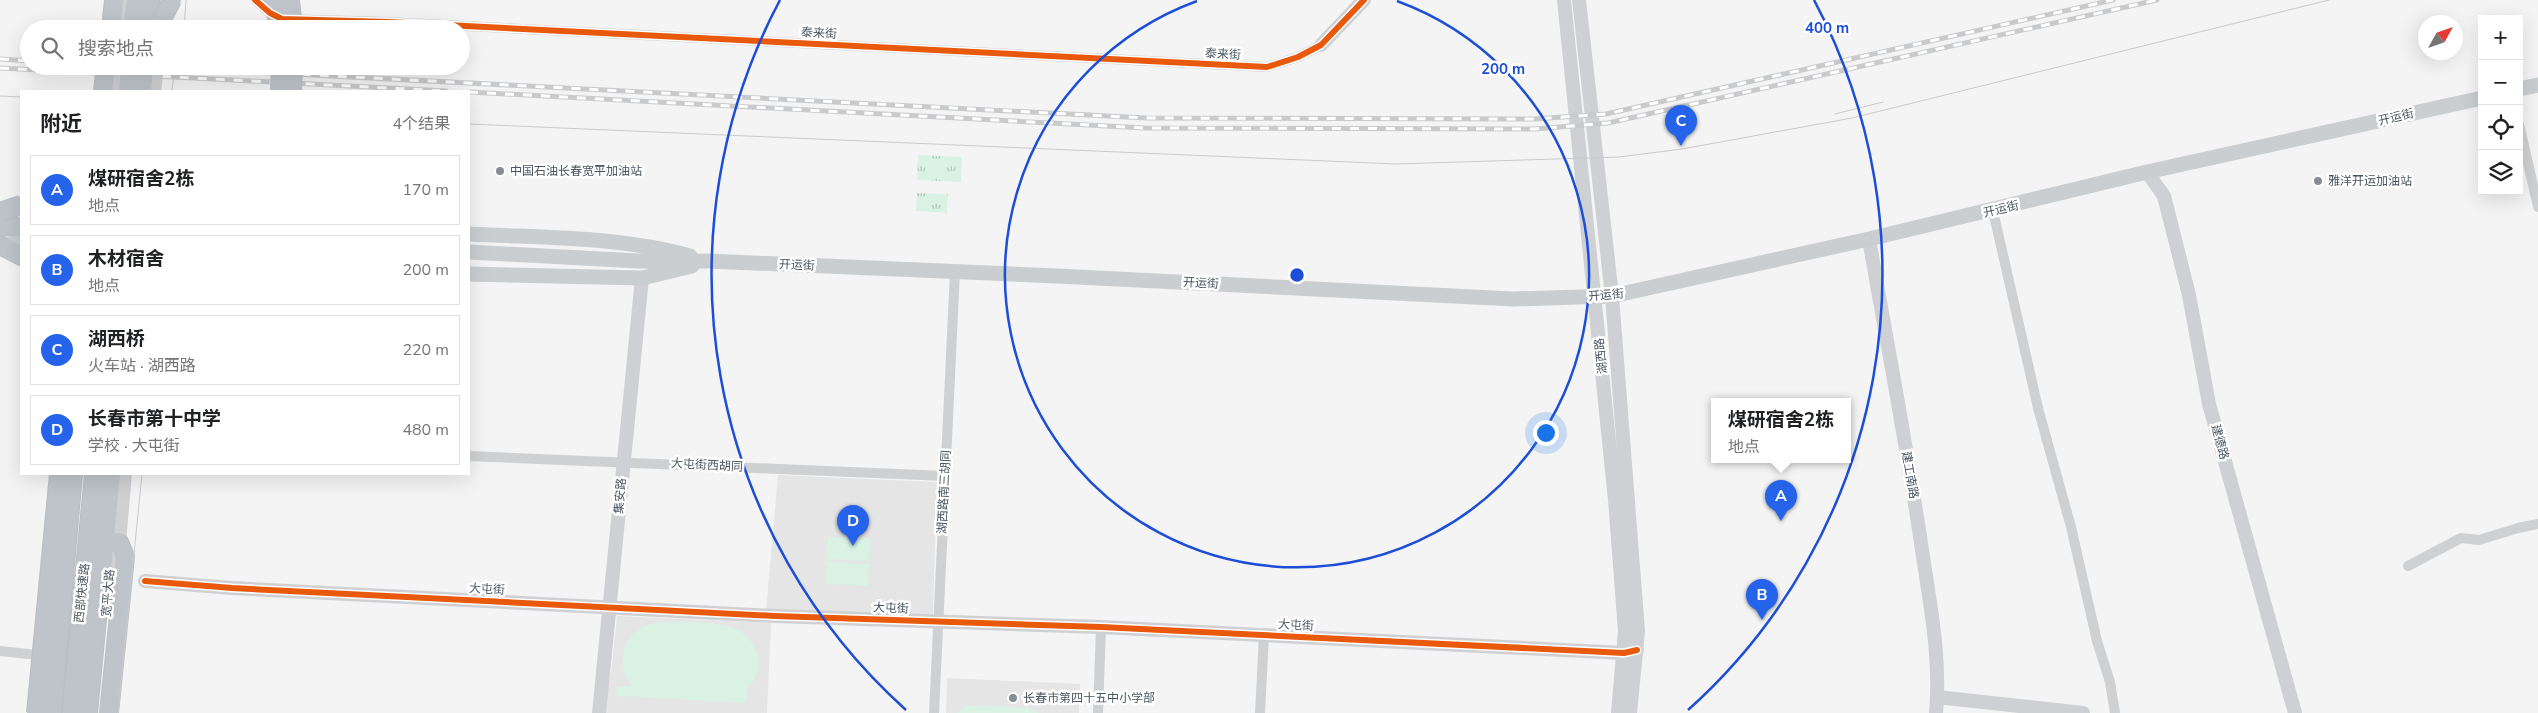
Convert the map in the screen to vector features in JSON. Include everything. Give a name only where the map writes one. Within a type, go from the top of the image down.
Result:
[{"type":"highway","points":[[112,20],[114,0]]},
{"type":"highway","points":[[133,20],[136,0]]},
{"type":"highway","points":[[148,20],[150,0]]},
{"type":"highway","points":[[162,20],[172,0]]},
{"type":"highway","points":[[272,0],[278,20]]},
{"type":"highway","points":[[290,0],[293,20]]},
{"type":"highway","points":[[103,90],[105,75]]},
{"type":"highway","points":[[128,90],[129,75]]},
{"type":"highway","points":[[280,90],[281,75]]},
{"type":"highway","points":[[292,90],[293,75]]},
{"type":"highway","points":[[0,211],[20,205]]},
{"type":"highway","points":[[0,226],[20,227]]},
{"type":"highway","points":[[0,235],[20,236]]},
{"type":"highway","points":[[0,245],[20,255]]},
{"type":"highway","points":[[36,713],[59,475]]},
{"type":"highway","points":[[52,713],[73,475]]},
{"type":"highway","name":"西部快速路","points":[[71,713],[94,475]]},
{"type":"highway","name":"西部快速路","points":[[88,713],[111,475]]},
{"type":"highway","points":[[109,713],[125,557],[120,542]]},
{"type":"main road","points":[[2523,89],[2538,85]]},
{"type":"main road","name":"开运街","points":[[470,252],[638,261],[708,261],[1513,298],[1612,296],[1869,239],[2147,172],[2478,99]]},
{"type":"main road","points":[[0,211],[20,212]]},
{"type":"main road","name":"开运街","points":[[470,234],[581,240],[664,249],[708,261]]},
{"type":"main road","points":[[0,245],[20,243]]},
{"type":"main road","name":"开运街","points":[[470,274],[642,278],[708,261]]},
{"type":"street","points":[[122,20],[123,0]]},
{"type":"street","points":[[160,20],[163,0]]},
{"type":"street","name":"泰来街","points":[[255,0],[270,14],[282,20]]},
{"type":"street","name":"泰来街","points":[[470,26],[1267,67],[1298,58],[1321,45],[1364,0]]},
{"type":"street","name":"湖西路","points":[[1564,0],[1596,296],[1631,652],[1630,713]]},
{"type":"street","name":"湖西路","points":[[1579,0],[1612,296],[1638,631],[1631,652],[1618,713]]},
{"type":"street","points":[[115,90],[116,75]]},
{"type":"street","points":[[154,90],[155,75]]},
{"type":"street","points":[[2523,141],[2538,207]]},
{"type":"street","name":"建德路","points":[[2147,172],[2164,196],[2189,296],[2209,404],[2295,713]]},
{"type":"street","points":[[1993,210],[2038,408],[2071,527],[2096,642],[2110,682],[2115,713]]},
{"type":"street","name":"建工南路","points":[[1869,239],[1915,501],[1931,610],[1937,697],[1936,713]]},
{"type":"street","name":"湖西路南三胡同","points":[[934,713],[956,272]]},
{"type":"street","name":"集安路","points":[[599,713],[642,278]]},
{"type":"street","name":"大屯街西胡同","points":[[470,456],[945,476]]},
{"type":"street","points":[[63,657],[52,607],[65,475]]},
{"type":"street","points":[[58,713],[82,475]]},
{"type":"street","name":"宽平大路","points":[[96,713],[111,558],[120,542],[125,475]]},
{"type":"street","points":[[2408,566],[2461,538],[2479,540],[2538,524]]},
{"type":"street","name":"大屯街","points":[[145,581],[232,588],[776,616],[1101,627],[1631,652]]},
{"type":"street","points":[[1098,713],[1101,627]]},
{"type":"street","points":[[1260,713],[1264,635]]},
{"type":"street","points":[[0,651],[63,657]]},
{"type":"street","points":[[1937,697],[2084,713]]},
{"type":"shaded area","points":[[778,475],[937,482],[933,615],[766,611]]},
{"type":"shaded area","points":[[617,616],[771,623],[767,713],[606,713],[609,673],[611,673]]},
{"type":"shaded area","name":"长春市第四十五中小学部","points":[[947,678],[1080,684],[1079,713],[946,713]]},
{"type":"green space","points":[[918,155],[962,157],[961,182],[917,180]]},
{"type":"green space","points":[[917,193],[948,194],[947,213],[916,211]]},
{"type":"green space","points":[[828,537],[870,538],[869,561],[827,559]]},
{"type":"green space","points":[[827,562],[869,564],[868,586],[826,584]]},
{"type":"green space","points":[[662,622],[718,624],[743,633],[752,642],[758,660],[756,674],[746,691],[748,692],[747,703],[616,696],[617,686],[632,686],[626,676],[623,665],[623,654],[626,645],[640,629],[650,624]]},
{"type":"green space","points":[[968,705],[1030,708],[1039,713],[957,713]]},
{"type":"tram line","points":[[185,20],[186,0]]},
{"type":"tram line","points":[[470,124],[1396,164],[1619,157],[1682,149],[1852,118],[2329,0]]},
{"type":"tram line","points":[[172,90],[174,75]]},
{"type":"tram line","points":[[0,96],[20,97]]},
{"type":"tram line","points":[[1835,114],[1883,102]]},
{"type":"tram line","points":[[118,713],[142,475]]},
{"type":"railway","points":[[314,75],[1146,118],[1534,119],[1606,114],[2113,0]]},
{"type":"railway","points":[[470,92],[1145,128],[1534,129],[1608,123],[2157,0]]},
{"type":"railway","points":[[0,59],[20,60]]},
{"type":"railway","points":[[0,68],[20,69]]},
{"type":"railway","points":[[136,75],[427,90]]},
{"type":"cycle path","points":[[255,0],[270,13],[282,19],[317,20]]},
{"type":"cycle path","points":[[470,26],[1267,67],[1298,57],[1321,45],[1364,0]]},
{"type":"cycle path","points":[[145,581],[232,588],[775,616],[1101,627],[1624,653],[1637,650]]},
{"type":"place","name":"湖西桥","points":[[1681,146]]},
{"type":"place","name":"中国石油长春宽平加油站","points":[[500,171]]},
{"type":"place","name":"雅洋开运加油站","points":[[2318,181]]},
{"type":"place","name":"煤研宿舍2栋","points":[[1781,521]]},
{"type":"place","name":"长春市第十中学","points":[[853,546]]},
{"type":"place","name":"木材宿舍","points":[[1762,620]]},
{"type":"place","name":"长春市第四十五中小学部","points":[[1013,698]]}]
